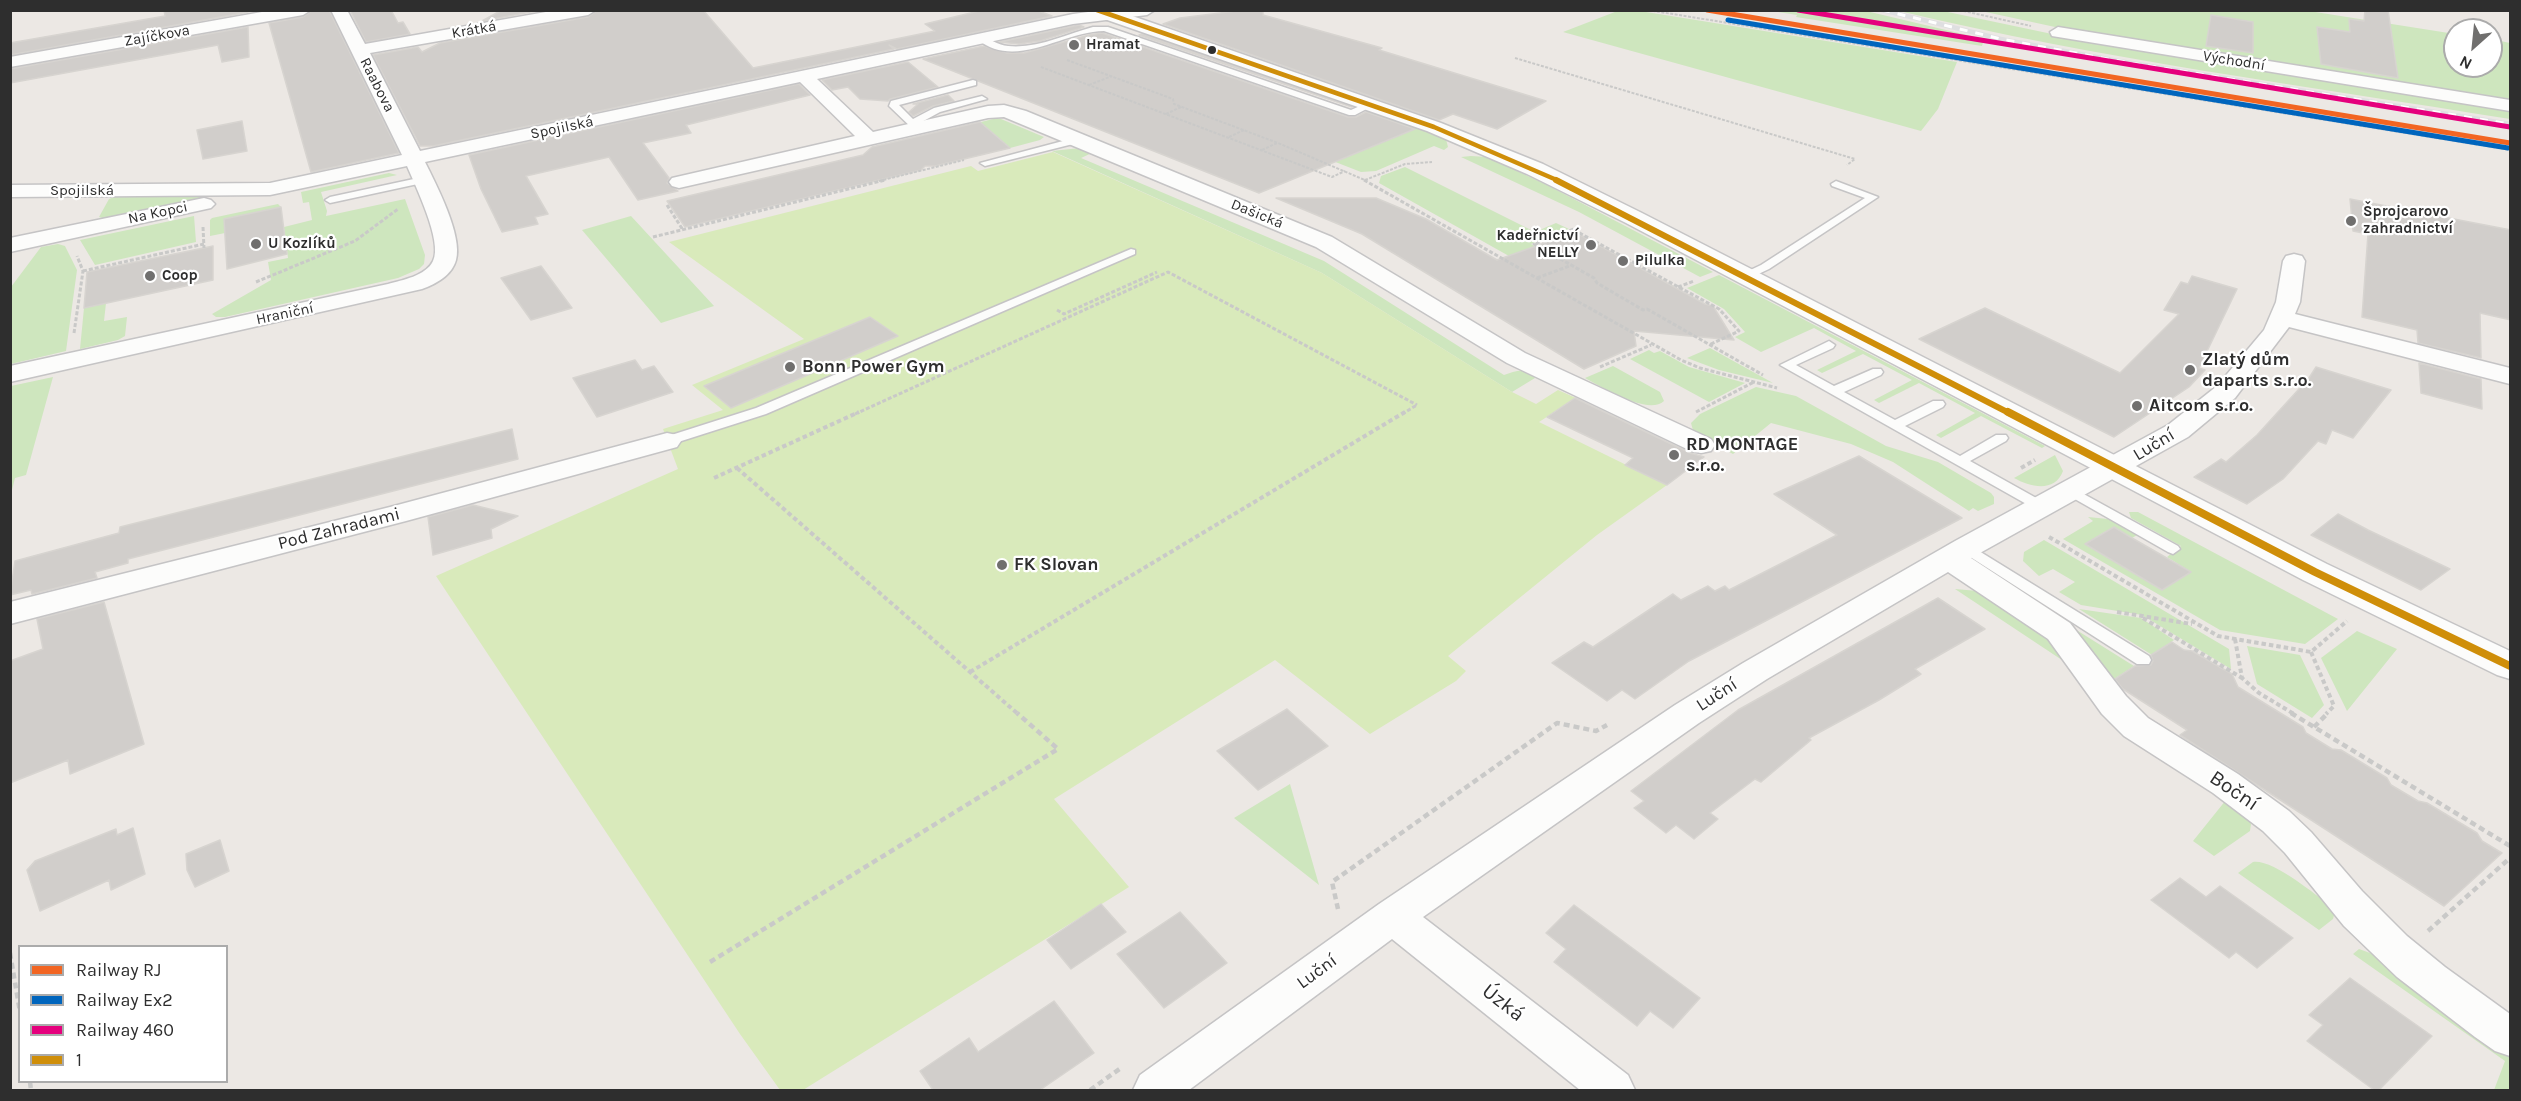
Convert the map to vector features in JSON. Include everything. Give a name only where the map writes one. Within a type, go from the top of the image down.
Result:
[{"type":"main road","points":[[1102,12],[1253,71],[1371,104],[1455,135],[1535,169],[2326,577],[2511,666]]},
{"type":"street","name":"Zajíčkova","points":[[10,62],[303,10]]},
{"type":"street","name":"Raabova","points":[[339,10],[419,169]]},
{"type":"street","name":"Krátká","points":[[360,50],[588,10]]},
{"type":"street","name":"Spojilská","points":[[10,191],[253,190],[419,169],[804,76],[1102,12],[1147,10]]},
{"type":"street","name":"Východní","points":[[2058,32],[2511,106]]},
{"type":"street","points":[[804,76],[869,139]]},
{"type":"street","name":"Dašická","points":[[679,182],[869,139],[914,125],[1004,111],[1324,242],[1516,358],[1701,445]]},
{"type":"street","name":"Hraniční","points":[[10,374],[388,291],[426,278],[438,271],[445,261],[448,244],[419,169]]},
{"type":"street","name":"Na Kopci","points":[[10,244],[76,240],[306,182]]},
{"type":"street","points":[[76,240],[104,191]]},
{"type":"street","name":"Luční","points":[[1155,1090],[1393,916],[1687,714],[1755,671],[1957,553],[2178,431],[2226,393],[2283,318],[2295,261]]},
{"type":"street","points":[[2283,318],[2511,376]]},
{"type":"street","name":"Pod Zahradami","points":[[10,613],[396,515],[668,441]]},
{"type":"street","name":"Boční","points":[[1957,553],[2059,631],[2069,641],[2106,698],[2120,714],[2136,727],[2258,806],[2295,840],[2340,895],[2400,956],[2447,995],[2511,1037]]},
{"type":"street","name":"Úzká","points":[[1393,916],[1613,1090]]},
{"type":"lane","points":[[981,39],[1001,49],[1018,50],[1093,29],[1105,29],[1253,71]]},
{"type":"lane","points":[[973,83],[894,103],[894,106],[914,125],[937,110],[982,99]]},
{"type":"lane","points":[[985,163],[1078,140]]},
{"type":"lane","points":[[330,200],[419,169]]},
{"type":"lane","points":[[1746,276],[1765,267],[1873,197],[1836,184]]},
{"type":"lane","points":[[668,441],[760,411],[1131,252]]},
{"type":"lane","points":[[1829,345],[1786,365],[1960,461],[2031,513]]},
{"type":"lane","points":[[1835,391],[1877,372]]},
{"type":"lane","points":[[1896,425],[1938,404]]},
{"type":"lane","points":[[1960,461],[2001,438]]},
{"type":"lane","points":[[2071,491],[2173,549]]},
{"type":"lane","points":[[1957,553],[2143,660]]},
{"type":"path","points":[[1648,10],[2511,150]]},
{"type":"path","points":[[1959,10],[2058,32]]},
{"type":"path","points":[[1063,58],[1173,99],[1174,104],[1346,171],[1652,344],[1700,368],[1755,382],[1665,428]]},
{"type":"path","points":[[1515,58],[1855,159],[1824,180],[1836,184]]},
{"type":"path","points":[[1038,66],[1332,177],[1346,171]]},
{"type":"path","points":[[1089,85],[1112,76]]},
{"type":"path","points":[[1166,114],[1182,107]]},
{"type":"path","points":[[1229,138],[1244,130]]},
{"type":"path","points":[[1262,150],[1278,143]]},
{"type":"path","points":[[653,237],[971,158]]},
{"type":"path","points":[[1365,180],[1405,164],[1432,162]]},
{"type":"path","points":[[256,282],[355,241],[401,207]]},
{"type":"path","points":[[83,271],[204,246],[203,225]]},
{"type":"path","points":[[1579,227],[1534,244],[1573,265],[1594,278],[1597,283],[1765,376]]},
{"type":"path","points":[[1573,229],[1719,309],[1739,332],[1709,345]]},
{"type":"path","points":[[76,240],[83,271],[82,358]]},
{"type":"path","points":[[1536,278],[1573,265]]},
{"type":"path","points":[[1029,296],[1064,314],[1157,272]]},
{"type":"path","points":[[714,478],[1168,272],[1417,405],[970,672]]},
{"type":"path","points":[[1678,287],[1685,284]]},
{"type":"path","points":[[1607,364],[1652,344]]},
{"type":"path","points":[[1774,381],[1784,386]]},
{"type":"path","points":[[710,962],[1058,749],[737,468]]},
{"type":"path","points":[[2031,513],[2196,624],[2218,636],[2311,652]]},
{"type":"path","points":[[2196,624],[2140,616],[2242,678],[2259,693],[2511,846]]},
{"type":"path","points":[[2311,652],[2349,619]]},
{"type":"path","points":[[2235,639],[2242,678]]},
{"type":"path","points":[[2311,652],[2334,706],[2314,727]]},
{"type":"path","points":[[2400,956],[2511,858]]},
{"type":"path","points":[[10,953],[18,1000]]},
{"type":"green space","points":[[1620,10],[1640,11],[1957,62],[1938,109],[1921,131],[1563,32]]},
{"type":"green space","points":[[1772,11],[1866,11],[1984,39],[1982,46],[1796,17],[1797,15]]},
{"type":"green space","points":[[1899,11],[1943,11],[2090,42],[2510,109],[2510,119],[2127,58]]},
{"type":"green space","points":[[1981,11],[2309,11],[2443,32],[2443,78],[2503,78],[2503,42],[2510,43],[2510,101],[2069,30]]},
{"type":"green space","points":[[1368,110],[1446,139],[1448,147],[1444,150],[1434,146],[1376,171],[1361,172],[1279,140],[1285,137],[1344,158],[1405,133],[1365,114]]},
{"type":"green space","points":[[997,118],[1044,137],[1010,148],[983,125],[977,123]]},
{"type":"green space","points":[[1080,148],[1094,152],[1081,158],[1324,261],[1504,375],[1525,371],[1535,378],[1512,392],[1322,273],[1052,151]]},
{"type":"green space","points":[[1053,152],[1322,273],[1512,392],[1536,404],[1558,390],[1576,398],[1539,422],[1667,485],[1597,535],[1448,656],[1466,671],[1456,681],[1370,734],[1275,660],[1054,799],[1129,887],[803,1090],[780,1090],[740,1034],[436,576],[678,469],[663,429],[723,410],[692,385],[804,339],[669,242],[971,166],[978,171]]},
{"type":"green space","points":[[1461,157],[1487,157],[1547,185],[1713,272],[1700,277],[1579,212]]},
{"type":"green space","points":[[1405,167],[1535,232],[1556,223],[1569,229],[1531,244],[1567,264],[1541,274],[1379,183],[1381,176]]},
{"type":"green space","points":[[389,173],[397,175],[321,192],[327,211],[326,216],[405,199],[425,255],[424,264],[419,269],[398,278],[225,317],[216,317],[212,314],[271,280],[268,262],[288,258],[284,227],[312,220],[309,202],[303,203],[301,192]]},
{"type":"green space","points":[[117,196],[210,196],[106,219],[99,217],[109,199]]},
{"type":"green space","points":[[278,204],[281,207],[225,233],[210,236],[212,218]]},
{"type":"green space","points":[[194,216],[196,242],[95,265],[80,240]]},
{"type":"green space","points":[[631,216],[714,306],[661,323],[582,230]]},
{"type":"green space","points":[[58,244],[65,246],[77,270],[66,351],[11,364],[11,287],[41,247]]},
{"type":"green space","points":[[1719,275],[2045,446],[2042,448],[1981,416],[1941,438],[1936,435],[1975,413],[1919,383],[1879,403],[1874,400],[1912,380],[1863,354],[1822,373],[1817,370],[1856,351],[1814,328],[1761,352],[1735,337],[1745,332],[1724,309],[1687,288]]},
{"type":"green space","points":[[106,303],[104,321],[127,317],[125,336],[118,340],[80,349],[84,308]]},
{"type":"green space","points":[[1710,348],[1773,383],[1719,370],[1687,358]]},
{"type":"green space","points":[[1649,350],[1654,353],[1660,351],[1689,367],[1745,383],[1709,402],[1630,359]]},
{"type":"green space","points":[[1613,366],[1660,392],[1664,401],[1657,405],[1636,403],[1585,378]]},
{"type":"green space","points":[[53,377],[26,475],[15,478],[11,494],[11,386]]},
{"type":"green space","points":[[1756,387],[1796,396],[1886,446],[1938,462],[1991,493],[1994,497],[1994,504],[1978,511],[1973,508],[1969,511],[1893,462],[1851,444],[1771,423],[1733,454],[1694,434],[1691,423],[1700,414]]},
{"type":"green space","points":[[2055,455],[2063,471],[2054,483],[2034,486],[2014,478]]},
{"type":"green space","points":[[2129,512],[2138,512],[2338,619],[2305,644],[2220,630],[2063,539],[2093,521],[2088,517],[2108,519],[2137,535],[2132,538],[2118,531],[2109,530],[2087,543],[2088,546],[2159,588],[2189,573],[2188,570],[2167,557],[2181,546],[2131,518]]},
{"type":"green space","points":[[2044,540],[2229,649],[2231,669],[2142,615],[2081,605],[2059,592],[2075,582],[2053,569],[2039,576],[2023,561],[2024,552]]},
{"type":"green space","points":[[1955,589],[1978,591],[2027,619],[2245,813],[2251,824],[2250,831],[2214,856],[2193,841],[2226,800],[2077,670]]},
{"type":"green space","points":[[2014,591],[2134,666],[2111,681]]},
{"type":"green space","points":[[2079,609],[2141,618],[2174,640],[2152,655]]},
{"type":"green space","points":[[2357,631],[2397,649],[2347,711],[2321,658]]},
{"type":"green space","points":[[2247,646],[2300,655],[2324,705],[2312,718],[2257,684]]},
{"type":"green space","points":[[1290,784],[1319,885],[1234,818]]},
{"type":"green space","points":[[2253,862],[2282,871],[2304,886],[2331,906],[2335,912],[2333,919],[2319,930],[2238,873]]},
{"type":"green space","points":[[2359,949],[2381,957],[2510,1044],[2510,1090],[2494,1090],[2505,1061],[2353,954]]},
{"type":"building","points":[[164,10],[248,12],[10,55],[10,43],[165,16]]},
{"type":"building","points":[[313,10],[329,10],[399,153],[311,172],[269,23],[303,17]]},
{"type":"building","points":[[350,10],[391,10],[398,23],[403,22],[410,34],[366,42]]},
{"type":"building","points":[[502,10],[541,10],[482,21]]},
{"type":"building","points":[[598,10],[703,10],[753,68],[935,31],[925,24],[983,10],[1036,10],[1052,16],[897,49],[889,45],[894,49],[433,146],[420,146],[373,55],[418,47],[422,52],[440,43],[588,17]]},
{"type":"building","points":[[1244,10],[1263,10],[1263,15],[1382,48],[1379,50],[1546,101],[1497,129],[1453,114],[1439,120],[1163,24],[1180,18]]},
{"type":"building","points":[[2365,10],[2388,10],[2398,78],[2321,64],[2317,27],[2350,32],[2349,19],[2364,21]]},
{"type":"building","points":[[2211,15],[2253,22],[2253,53],[2206,46]]},
{"type":"building","points":[[1079,25],[1084,27],[1040,41],[1019,44],[1000,42]]},
{"type":"building","points":[[248,27],[249,57],[222,62],[218,45],[10,83],[10,69]]},
{"type":"building","points":[[1102,33],[1348,117],[1356,117],[1366,112],[1415,129],[1259,193],[923,59],[984,46],[1007,53],[1024,53]]},
{"type":"building","points":[[1142,34],[1352,107],[1139,35]]},
{"type":"building","points":[[908,62],[938,87],[888,101],[860,99],[848,87],[832,90],[822,80]]},
{"type":"building","points":[[799,84],[810,95],[686,125],[691,133],[643,143],[669,178],[667,183],[678,191],[638,200],[609,157],[526,176],[548,214],[535,217],[538,224],[502,232],[481,189],[469,155]]},
{"type":"building","points":[[948,95],[954,101],[933,106],[913,116],[909,112],[918,104],[913,104]]},
{"type":"building","points":[[242,121],[247,151],[203,159],[197,130]]},
{"type":"building","points":[[980,122],[1010,148],[935,166],[925,166],[921,170],[685,227],[667,201],[863,155],[872,147]]},
{"type":"building","points":[[1276,198],[1376,198],[1426,219],[1497,260],[1575,232],[1705,304],[1713,306],[1734,340],[1634,331],[1636,346],[1584,369],[1362,234]]},
{"type":"building","points":[[2350,199],[2511,230],[2511,320],[2480,313],[2481,358],[2418,343],[2417,330],[2362,317],[2368,234],[2353,231]]},
{"type":"building","name":"U Kozlíků","points":[[281,207],[287,254],[227,269],[224,219]]},
{"type":"building","name":"Coop","points":[[213,246],[213,280],[84,308],[87,272]]},
{"type":"building","points":[[541,266],[572,308],[531,320],[501,278]]},
{"type":"building","points":[[2192,276],[2237,289],[2199,368],[2205,370],[2189,387],[2114,437],[1919,339],[1985,308],[2120,373],[2179,314],[2164,310],[2181,282],[2188,284]]},
{"type":"building","points":[[870,317],[898,336],[731,408],[704,386]]},
{"type":"building","points":[[635,360],[642,370],[654,366],[673,392],[597,417],[573,378]]},
{"type":"building","points":[[2419,363],[2481,379],[2482,409],[2421,393]]},
{"type":"building","points":[[2316,367],[2391,390],[2353,438],[2332,430],[2326,444],[2318,441],[2283,479],[2247,504],[2194,477],[2221,459],[2226,462],[2257,435],[2309,378]]},
{"type":"building","points":[[1575,398],[1690,453],[1704,457],[1667,485],[1625,465],[1633,458],[1547,417]]},
{"type":"building","points":[[512,429],[518,459],[128,559],[128,563],[95,572],[97,578],[32,594],[31,590],[10,595],[15,561],[119,533],[120,527]]},
{"type":"building","points":[[1859,456],[1962,518],[1689,661],[1635,699],[1622,690],[1607,701],[1552,663],[1584,642],[1593,647],[1673,594],[1681,600],[1708,586],[1715,591],[1725,586],[1729,590],[1837,535],[1774,494]]},
{"type":"building","points":[[473,505],[518,516],[491,529],[492,538],[433,555],[428,517]]},
{"type":"building","points":[[2338,514],[2450,569],[2421,590],[2311,535]]},
{"type":"building","points":[[2114,527],[2191,572],[2162,590],[2085,544]]},
{"type":"building","points":[[1938,598],[1985,629],[1915,669],[1921,674],[1809,738],[1811,740],[1761,782],[1755,779],[1710,813],[1718,819],[1694,839],[1676,825],[1666,833],[1634,808],[1644,801],[1631,791],[1738,710]]},
{"type":"building","points":[[104,602],[144,744],[70,774],[68,760],[10,783],[10,661],[43,649],[37,619]]},
{"type":"building","points":[[2172,642],[2232,674],[2238,687],[2303,727],[2306,733],[2332,749],[2341,750],[2387,778],[2391,785],[2418,801],[2427,803],[2477,833],[2482,841],[2502,853],[2444,906],[2180,735],[2187,730],[2123,689],[2115,679],[2135,666],[2151,665],[2153,661],[2151,655]]},
{"type":"building","points":[[1287,709],[1328,746],[1258,790],[1217,751]]},
{"type":"building","points":[[133,828],[145,874],[111,890],[109,880],[40,911],[27,870],[35,861],[116,829],[117,835]]},
{"type":"building","points":[[220,840],[229,871],[195,887],[187,870],[186,854]]},
{"type":"building","points":[[2180,878],[2206,897],[2220,886],[2293,938],[2257,968],[2236,952],[2229,958],[2151,900]]},
{"type":"building","points":[[1101,904],[1126,932],[1071,969],[1047,940]]},
{"type":"building","points":[[1574,905],[1700,998],[1673,1028],[1650,1011],[1637,1026],[1554,962],[1566,949],[1546,933]]},
{"type":"building","points":[[1180,912],[1227,963],[1164,1008],[1117,954]]},
{"type":"building","points":[[2350,978],[2432,1036],[2379,1090],[2374,1090],[2307,1041],[2323,1025],[2309,1015]]},
{"type":"building","points":[[1054,1001],[1094,1053],[1040,1090],[933,1090],[920,1071],[969,1038],[978,1052]]},
{"type":"railway","points":[[1882,10],[2001,39],[2113,60],[2510,124]]},
{"type":"rail line","name":"RJ","points":[[1707,10],[2510,143]]},
{"type":"rail line","name":"460","points":[[1798,10],[2510,127]]},
{"type":"rail line","name":"Ex2","points":[[1728,20],[2508,148]]},
{"type":"transit line","name":"1","points":[[1097,10],[1434,127],[1535,169],[1634,218],[2315,572],[2510,666]]},
{"type":"place","name":"Hramat","points":[[1074,45]]},
{"type":"place","name":"Šprojcarovo zahradnictví","points":[[2351,221]]},
{"type":"place","name":"U Kozlíků","points":[[256,244]]},
{"type":"place","name":"Kadeřnictví NELLY","points":[[1591,245]]},
{"type":"place","name":"Pilulka","points":[[1623,261]]},
{"type":"place","name":"Coop","points":[[150,276]]},
{"type":"place","name":"Bonn Power Gym","points":[[790,367]]},
{"type":"place","name":"Zlatý dům daparts s.r.o.","points":[[2190,370]]},
{"type":"place","name":"Aitcom s.r.o.","points":[[2137,406]]},
{"type":"place","name":"RD MONTAGE s.r.o.","points":[[1674,455]]},
{"type":"place","name":"FK Slovan","points":[[1002,565]]}]
